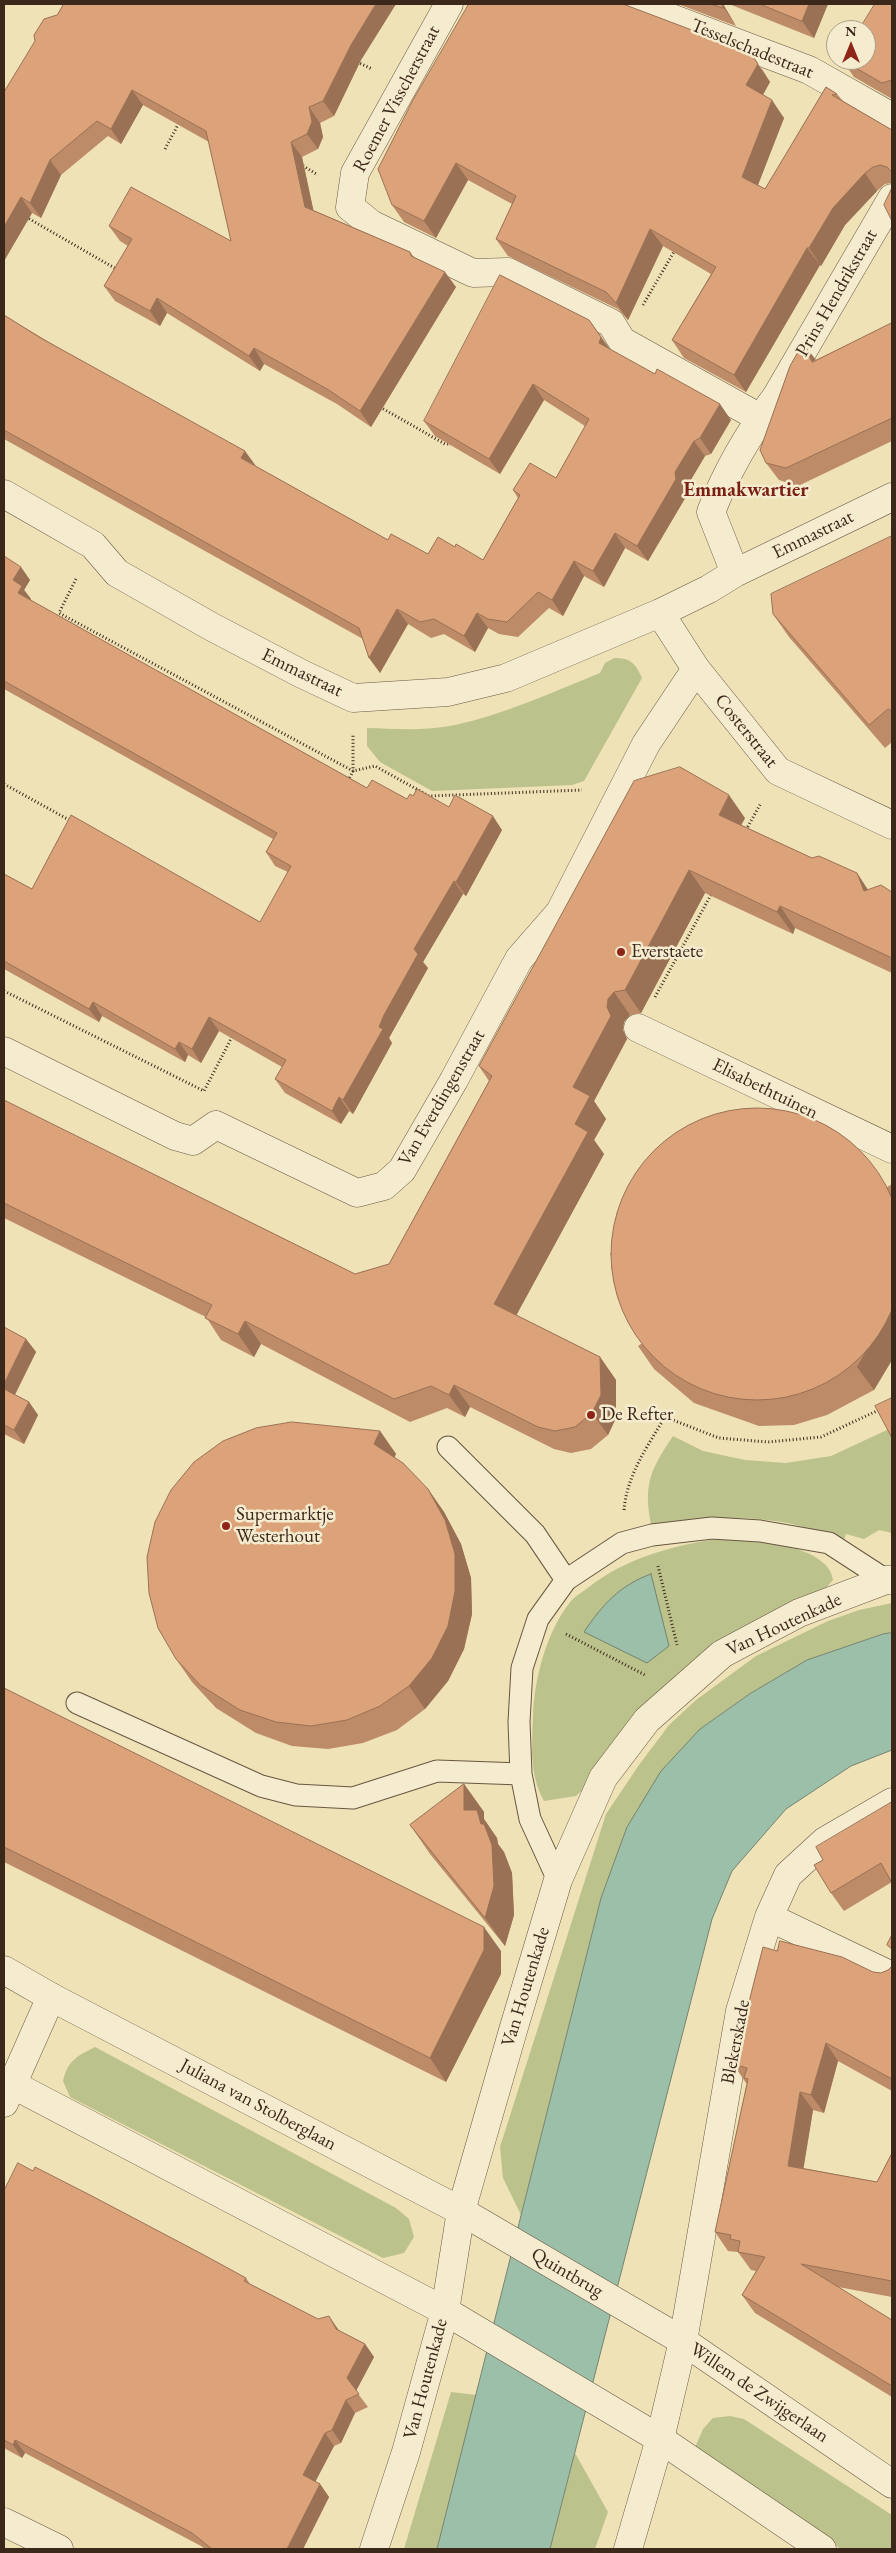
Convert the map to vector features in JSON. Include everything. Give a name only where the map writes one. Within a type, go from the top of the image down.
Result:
[{"type":"street","name":"Roemer Visscherstraat","points":[[449,4],[355,173],[350,207],[371,224],[472,273],[508,272],[586,310],[611,323],[622,341],[760,418]]},
{"type":"street","name":"Tesselschadestraat","points":[[634,4],[809,70],[892,117]]},
{"type":"street","name":"Prins Hendrikstraat","points":[[735,573],[711,512],[725,474],[760,418],[776,397],[892,198]]},
{"type":"street","name":"Emmastraat","points":[[4,494],[93,545],[118,573],[221,632],[302,674],[354,698],[448,692],[506,678],[660,613]]},
{"type":"street","name":"Emmastraat","points":[[735,573],[892,497]]},
{"type":"street","points":[[660,613],[709,589],[735,573]]},
{"type":"street","name":"Costerstraat","points":[[660,613],[696,670],[778,772],[892,825]]},
{"type":"street","name":"Van Everdingenstraat","points":[[4,1051],[175,1136],[193,1141],[216,1125],[357,1193],[384,1186],[402,1170],[454,1080],[519,959],[560,912],[646,744],[696,670]]},
{"type":"street","name":"Elisabethtuinen","points":[[638,1028],[892,1150]]},
{"type":"street","name":"Van Houtenkade","points":[[374,2549],[406,2452],[445,2311],[461,2211],[558,1880],[603,1778],[647,1720],[722,1654],[799,1613],[889,1580]]},
{"type":"street","name":"Blekerskade","points":[[628,2549],[660,2439],[683,2341],[740,2010],[769,1917],[788,1875],[826,1841],[892,1802]]},
{"type":"street","points":[[769,1917],[892,1976]]},
{"type":"street","name":"Juliana van Stolberglaan","points":[[4,1970],[51,1997],[461,2211],[512,2240]]},
{"type":"street","points":[[51,1997],[7,2089],[445,2311],[660,2439],[822,2549]]},
{"type":"street","name":"Quintbrug","points":[[512,2240],[623,2305]]},
{"type":"street","name":"Willem de Zwijgerlaan","points":[[623,2305],[683,2341],[892,2484]]},
{"type":"street","points":[[4,2522],[59,2549]]},
{"type":"lane","points":[[448,1447],[535,1534],[566,1580]]},
{"type":"lane","points":[[558,1880],[530,1819],[521,1774],[519,1722],[522,1668],[538,1619],[566,1580],[622,1543],[652,1535],[712,1528],[797,1536],[829,1543],[889,1580]]},
{"type":"lane","points":[[76,1702],[261,1786],[296,1796],[353,1798],[437,1771],[521,1774]]},
{"type":"path","points":[[353,60],[403,84]]},
{"type":"path","points":[[165,149],[184,114]]},
{"type":"path","points":[[298,163],[319,176]]},
{"type":"path","points":[[21,214],[123,274]]},
{"type":"path","points":[[622,341],[677,246]]},
{"type":"path","points":[[377,406],[445,444],[460,448]]},
{"type":"path","points":[[50,616],[59,613]]},
{"type":"path","points":[[344,787],[354,772],[354,698]]},
{"type":"path","points":[[745,831],[778,772]]},
{"type":"path","points":[[4,784],[74,822]]},
{"type":"path","points":[[638,1028],[712,891]]},
{"type":"path","points":[[4,991],[204,1091],[236,1029]]},
{"type":"path","points":[[622,1543],[625,1492],[636,1466],[665,1417],[720,1438],[768,1442],[821,1437],[890,1405]]},
{"type":"path","points":[[650,1566],[664,1561]]},
{"type":"path","points":[[657,1563],[678,1650],[684,1646]]},
{"type":"path","points":[[538,1619],[648,1676],[642,1681]]},
{"type":"path","points":[[566,1644],[573,1627]]},
{"type":"shaded area","points":[[614,658],[632,662],[642,678],[584,781],[572,785],[432,791],[380,762],[367,746],[367,728],[434,728],[455,725],[492,715],[600,673],[605,663]]},
{"type":"shaded area","points":[[889,1429],[892,1436],[892,1533],[879,1530],[864,1539],[846,1534],[844,1540],[792,1524],[739,1518],[686,1520],[651,1524],[648,1498],[651,1477],[659,1458],[673,1436],[703,1451],[745,1460],[786,1463],[831,1456]]},
{"type":"shaded area","points":[[730,1537],[774,1543],[806,1552],[829,1569],[833,1580],[825,1589],[767,1618],[576,1796],[544,1801],[536,1781],[533,1760],[532,1738],[536,1686],[549,1640],[555,1626],[571,1601],[605,1576],[638,1559],[674,1547]]},
{"type":"shaded area","points":[[651,1574],[669,1646],[647,1663],[584,1632],[605,1605],[621,1590]]},
{"type":"shaded area","points":[[892,1603],[892,1633],[883,1634],[807,1660],[751,1693],[700,1729],[627,1827],[601,1898],[521,2215],[503,2178],[500,2147],[606,1814],[669,1725],[696,1700],[756,1656],[828,1621],[859,1610]]},
{"type":"shaded area","points":[[892,1633],[892,1750],[851,1766],[786,1809],[732,1871],[712,1919],[550,2549],[437,2549],[601,1898],[627,1827],[661,1771],[700,1729],[751,1693],[807,1660],[883,1634]]},
{"type":"shaded area","points":[[95,2047],[396,2208],[409,2219],[414,2237],[404,2253],[383,2258],[70,2097],[63,2081],[67,2068],[78,2057]]},
{"type":"shaded area","points":[[451,2392],[477,2395],[437,2549],[404,2549]]},
{"type":"shaded area","points":[[730,2416],[744,2419],[892,2515],[892,2549],[841,2549],[693,2452],[703,2429],[713,2418]]},
{"type":"shaded area","points":[[575,2453],[608,2512],[595,2549],[550,2549]]},
{"type":"building","points":[[64,4],[376,4],[351,45],[323,101],[309,107],[312,122],[307,134],[291,142],[305,207],[410,252],[411,256],[445,272],[360,411],[327,389],[254,348],[249,356],[157,298],[150,311],[104,286],[132,239],[109,226],[131,187],[231,241],[206,131],[132,90],[111,129],[97,121],[50,160],[30,203],[21,197],[4,227],[4,92],[35,41],[34,35],[44,19],[57,15]]},
{"type":"building","points":[[469,4],[623,4],[750,52],[758,64],[746,85],[772,100],[742,177],[765,189],[826,87],[837,94],[832,95],[892,130],[892,172],[887,167],[880,165],[873,167],[865,173],[833,208],[809,248],[807,248],[734,375],[672,340],[716,267],[650,229],[616,303],[606,292],[496,239],[516,196],[456,163],[424,221],[392,205],[378,169],[413,100]]},
{"type":"building","points":[[711,4],[721,4],[724,8]]},
{"type":"building","points":[[760,4],[809,4],[802,21]]},
{"type":"building","points":[[875,4],[892,4],[892,80],[882,83],[859,70],[876,70],[876,20],[865,20]]},
{"type":"building","points":[[892,188],[892,221],[884,205]]},
{"type":"building","points":[[500,275],[589,320],[601,337],[599,343],[655,374],[657,369],[720,404],[700,438],[694,441],[675,472],[676,479],[637,546],[615,533],[593,571],[574,561],[552,600],[538,592],[507,622],[488,619],[477,613],[464,636],[434,619],[420,622],[397,609],[369,658],[359,628],[4,430],[4,315],[39,337],[245,451],[241,458],[388,540],[391,534],[428,554],[438,537],[455,547],[456,544],[483,560],[520,495],[513,490],[530,463],[556,478],[589,419],[533,384],[489,459],[424,421]]},
{"type":"building","points":[[892,323],[892,418],[786,468],[766,463],[760,450],[790,366],[803,343],[812,362]]},
{"type":"building","points":[[892,536],[892,711],[888,709],[869,725],[773,614],[771,594]]},
{"type":"building","points":[[4,556],[21,567],[13,580],[22,586],[18,593],[367,788],[372,780],[407,799],[410,794],[413,796],[417,789],[449,807],[455,795],[493,816],[456,882],[454,881],[414,949],[418,954],[384,1015],[379,1027],[383,1029],[343,1100],[339,1097],[332,1111],[275,1079],[286,1060],[209,1017],[192,1049],[179,1042],[175,1049],[93,1002],[89,1009],[4,961],[4,874],[32,889],[71,815],[260,922],[291,866],[266,852],[277,833],[4,681]]},
{"type":"building","points":[[680,767],[729,795],[719,815],[812,858],[819,856],[857,873],[864,891],[881,885],[892,892],[892,958],[780,906],[777,912],[689,870],[625,990],[614,992],[608,999],[607,1007],[611,1016],[573,1087],[590,1096],[575,1124],[588,1132],[494,1304],[600,1357],[601,1395],[592,1413],[575,1427],[555,1431],[538,1427],[454,1385],[449,1395],[431,1386],[394,1399],[245,1321],[238,1334],[205,1318],[212,1305],[4,1203],[4,1100],[355,1274],[389,1264],[492,1076],[479,1066],[634,781]]},
{"type":"building","points":[[757,1108],[799,1114],[826,1125],[850,1141],[870,1161],[886,1185],[897,1212],[903,1254],[897,1296],[886,1323],[870,1347],[850,1367],[826,1383],[799,1394],[757,1400],[715,1394],[688,1383],[664,1367],[644,1347],[628,1323],[617,1296],[611,1254],[617,1212],[628,1185],[644,1161],[664,1141],[688,1125],[715,1114]]},
{"type":"building","points":[[4,1327],[26,1339],[4,1384]]},
{"type":"building","points":[[4,1389],[29,1402],[14,1430],[4,1425]]},
{"type":"building","points":[[892,1398],[892,1438],[875,1406]]},
{"type":"building","points":[[292,1422],[380,1431],[374,1444],[403,1463],[428,1489],[445,1520],[455,1554],[455,1591],[448,1626],[432,1658],[409,1686],[380,1706],[347,1720],[311,1726],[276,1722],[240,1710],[200,1685],[176,1659],[158,1628],[149,1593],[147,1557],[155,1522],[171,1490],[194,1462],[223,1441],[256,1428]]},
{"type":"building","points":[[4,1688],[484,1927],[484,1950],[430,2058],[4,1847]]},
{"type":"building","points":[[464,1784],[464,1810],[477,1810],[481,1824],[484,1824],[492,1845],[494,1886],[485,1918],[410,1825]]},
{"type":"building","points":[[892,1802],[892,1883],[881,1863],[831,1893],[814,1865],[823,1860],[816,1847]]},
{"type":"building","points":[[892,1935],[892,1949],[887,1945]]},
{"type":"building","points":[[780,1941],[842,1957],[873,1972],[881,1973],[892,1966],[892,2079],[826,2043],[811,2095],[800,2092],[788,2166],[877,2182],[892,2153],[892,2281],[801,2264],[892,2320],[892,2386],[742,2295],[765,2257],[738,2252],[740,2241],[730,2239],[731,2235],[715,2232],[748,2079],[744,2078],[747,2068],[733,2064],[763,1947],[777,1951]]},
{"type":"building","points":[[18,2163],[33,2171],[35,2167],[90,2195],[246,2278],[244,2281],[318,2319],[329,2316],[336,2329],[365,2344],[347,2378],[359,2394],[346,2400],[332,2430],[325,2433],[303,2475],[320,2484],[287,2549],[212,2549],[192,2533],[15,2440],[13,2445],[4,2440],[4,2191]]},
{"type":"place","name":"Everstaete","points":[[621,952]]},
{"type":"place","name":"De Refter","points":[[591,1415]]},
{"type":"place","name":"Supermarktje Westerhout","points":[[226,1526]]},
{"type":"district","name":"Emmakwartier","points":[[746,491]]}]
